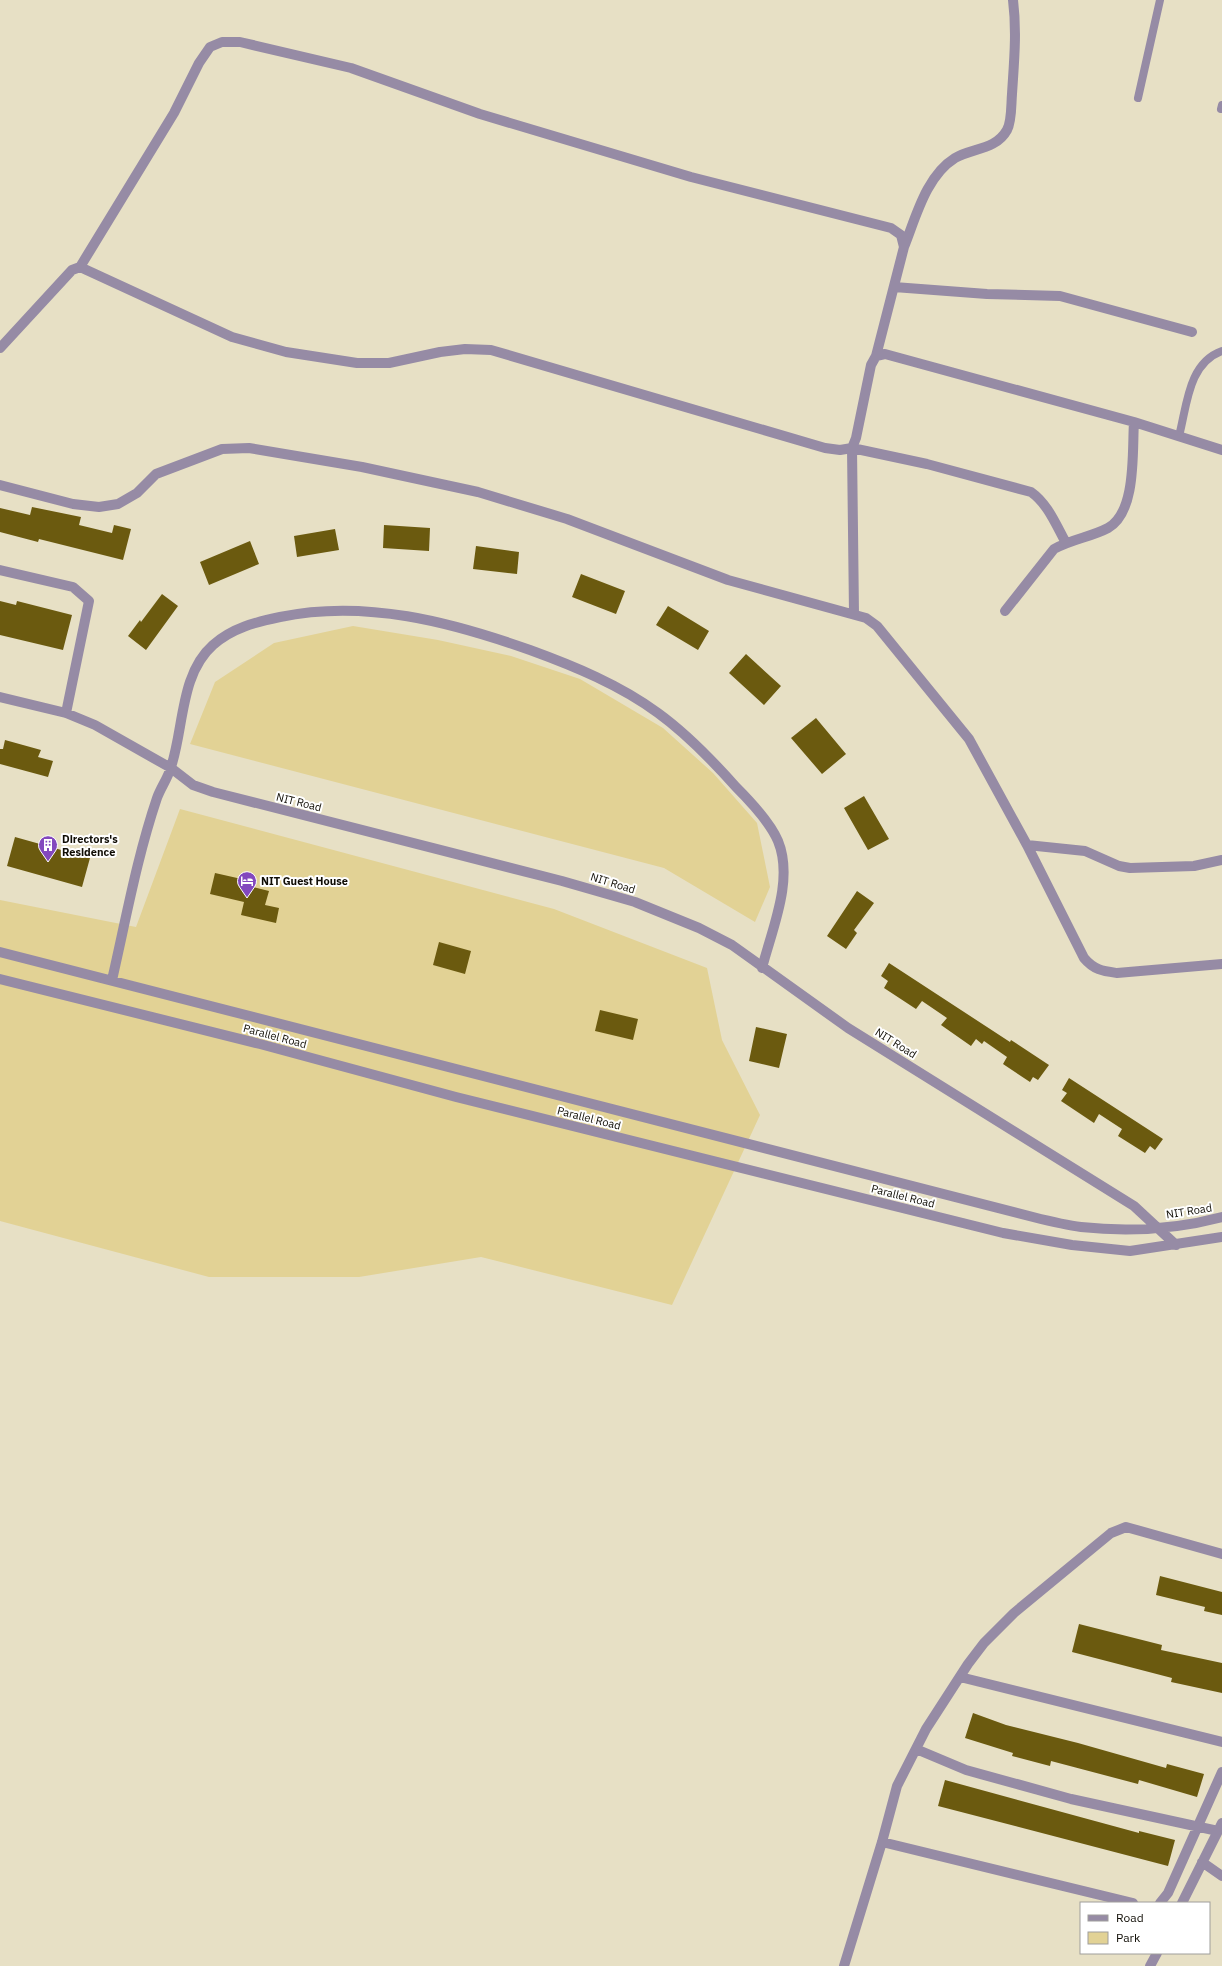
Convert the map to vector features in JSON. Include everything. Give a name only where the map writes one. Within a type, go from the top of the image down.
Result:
[{"type":"street","points":[[854,614],[852,448],[856,438],[870,365],[876,356],[904,247],[924,196],[943,167],[955,158],[986,148],[1000,139],[1008,129],[1011,109],[1016,39],[1013,0]]},
{"type":"street","points":[[0,348],[72,270],[80,267],[174,113],[199,63],[210,47],[222,42],[240,42],[351,68],[480,114],[691,177],[891,228],[901,235],[904,247]]},
{"type":"street","points":[[80,267],[232,337],[286,352],[357,363],[389,362],[465,349],[491,350],[824,448],[840,450],[852,448],[927,464],[1032,492],[1040,498],[1046,506],[1066,543]]},
{"type":"street","points":[[894,287],[987,294],[1060,296],[1192,332]]},
{"type":"street","points":[[876,356],[885,354],[897,356],[1134,422],[1222,450]]},
{"type":"street","points":[[1005,611],[1054,549],[1110,527],[1126,508],[1130,479],[1134,422]]},
{"type":"street","points":[[0,485],[73,504],[99,507],[118,504],[137,493],[156,474],[222,449],[249,448],[362,467],[478,492],[567,519],[728,580],[866,618],[877,626],[968,740],[1028,845],[1070,934],[1091,967],[1100,970],[1117,972],[1222,964]]},
{"type":"street","points":[[0,570],[73,587],[89,601],[66,713]]},
{"type":"street","points":[[112,980],[142,848],[158,795],[171,768],[189,686],[199,662],[212,646],[228,635],[253,622],[297,613],[341,610],[402,615],[450,625],[490,636],[562,662],[619,688],[658,712],[705,753],[755,806],[777,838],[784,861],[784,886],[762,968]]},
{"type":"street","name":"NIT Road","points":[[0,698],[66,713],[95,725],[171,768],[193,785],[213,792],[562,881],[635,902],[699,928],[732,945],[762,968],[848,1028],[1134,1206],[1176,1245]]},
{"type":"street","points":[[1028,845],[1086,851],[1119,866],[1130,868],[1194,866],[1222,860]]},
{"type":"street","name":"Parallel Road","points":[[0,952],[1033,1217],[1080,1227],[1119,1229],[1159,1228]]},
{"type":"street","name":"Parallel Road","points":[[0,979],[252,1042],[456,1097],[1003,1233],[1072,1245],[1130,1251],[1176,1245]]},
{"type":"street","name":"NIT Road","points":[[1159,1228],[1222,1217]]},
{"type":"street","points":[[1176,1245],[1222,1237]]},
{"type":"street","points":[[844,1966],[898,1786],[926,1729],[984,1643],[1014,1613],[1111,1533],[1126,1527],[1222,1554]]},
{"type":"street","points":[[960,1677],[1222,1742]]},
{"type":"street","points":[[916,1749],[966,1770],[1071,1799],[1197,1826],[1220,1827],[1182,1902]]},
{"type":"street","points":[[1161,1902],[1168,1893],[1222,1772]]},
{"type":"street","points":[[882,1842],[1129,1902]]},
{"type":"street","points":[[1202,1862],[1222,1876]]},
{"type":"street","points":[[1150,1966],[1156,1954]]},
{"type":"lane","points":[[1138,98],[1160,0]]},
{"type":"lane","points":[[1179,436],[1195,375],[1206,360],[1222,351]]},
{"type":"green space","points":[[353,626],[438,640],[511,656],[580,679],[663,728],[713,773],[757,823],[770,887],[755,922],[664,868],[190,744],[215,682],[274,643]]},
{"type":"green space","points":[[180,809],[554,909],[707,968],[722,1040],[760,1115],[672,1305],[481,1257],[359,1277],[209,1277],[0,1221],[0,900],[136,927]]},
{"type":"building","points":[[32,507],[81,517],[79,525],[112,533],[114,525],[131,529],[123,560],[39,539],[38,542],[0,532],[0,508],[30,515]]},
{"type":"building","points":[[384,525],[430,528],[429,551],[383,548]]},
{"type":"building","points":[[335,529],[339,550],[297,557],[294,536]]},
{"type":"building","points":[[250,541],[259,564],[209,585],[200,562]]},
{"type":"building","points":[[476,546],[519,552],[517,574],[473,569]]},
{"type":"building","points":[[581,574],[625,591],[616,614],[572,597]]},
{"type":"building","points":[[162,594],[178,606],[146,650],[128,636],[140,620],[141,622]]},
{"type":"building","points":[[0,601],[16,605],[17,601],[72,615],[63,650],[0,635]]},
{"type":"building","points":[[668,606],[709,631],[698,650],[656,625]]},
{"type":"building","points":[[746,654],[781,686],[764,705],[729,673]]},
{"type":"building","points":[[816,718],[846,754],[822,774],[791,738]]},
{"type":"building","points":[[5,740],[41,750],[38,757],[53,761],[48,777],[0,764],[0,749],[3,749]]},
{"type":"building","points":[[864,796],[889,839],[868,850],[844,808]]},
{"type":"building","name":"Directors's Residence","points":[[15,837],[90,858],[82,887],[7,866]]},
{"type":"building","name":"NIT Guest House","points":[[215,873],[246,880],[245,885],[269,891],[265,905],[279,908],[276,923],[241,915],[244,902],[210,894]]},
{"type":"building","points":[[857,891],[874,903],[854,930],[857,933],[846,949],[827,936]]},
{"type":"building","points":[[439,942],[471,951],[465,974],[433,965]]},
{"type":"building","points":[[889,963],[1010,1042],[1011,1040],[1049,1065],[1038,1080],[1033,1077],[1030,1082],[1003,1064],[1007,1057],[984,1041],[982,1044],[976,1039],[971,1046],[941,1025],[947,1018],[922,1001],[916,1009],[884,988],[888,981],[881,976]]},
{"type":"building","points":[[600,1010],[638,1019],[633,1040],[595,1031]]},
{"type":"building","points":[[756,1027],[787,1034],[779,1068],[749,1061]]},
{"type":"building","points":[[1069,1078],[1163,1139],[1155,1150],[1150,1146],[1145,1153],[1118,1136],[1122,1129],[1099,1114],[1094,1123],[1061,1101],[1067,1093],[1062,1090]]},
{"type":"building","points":[[1160,1576],[1222,1592],[1222,1615],[1204,1611],[1205,1607],[1156,1595]]},
{"type":"building","points":[[1079,1624],[1162,1645],[1161,1650],[1222,1663],[1222,1693],[1171,1682],[1172,1678],[1072,1652]]},
{"type":"building","points":[[973,1713],[1006,1725],[1078,1743],[1166,1768],[1167,1764],[1204,1774],[1197,1797],[1139,1780],[1138,1784],[1051,1761],[1050,1766],[1012,1756],[1013,1753],[965,1738]]},
{"type":"building","points":[[945,1780],[1139,1833],[1139,1831],[1175,1840],[1168,1866],[938,1806]]},
{"type":"place","name":"Directors's Residence","points":[[48,862]]},
{"type":"place","name":"NIT Guest House","points":[[247,898]]}]
